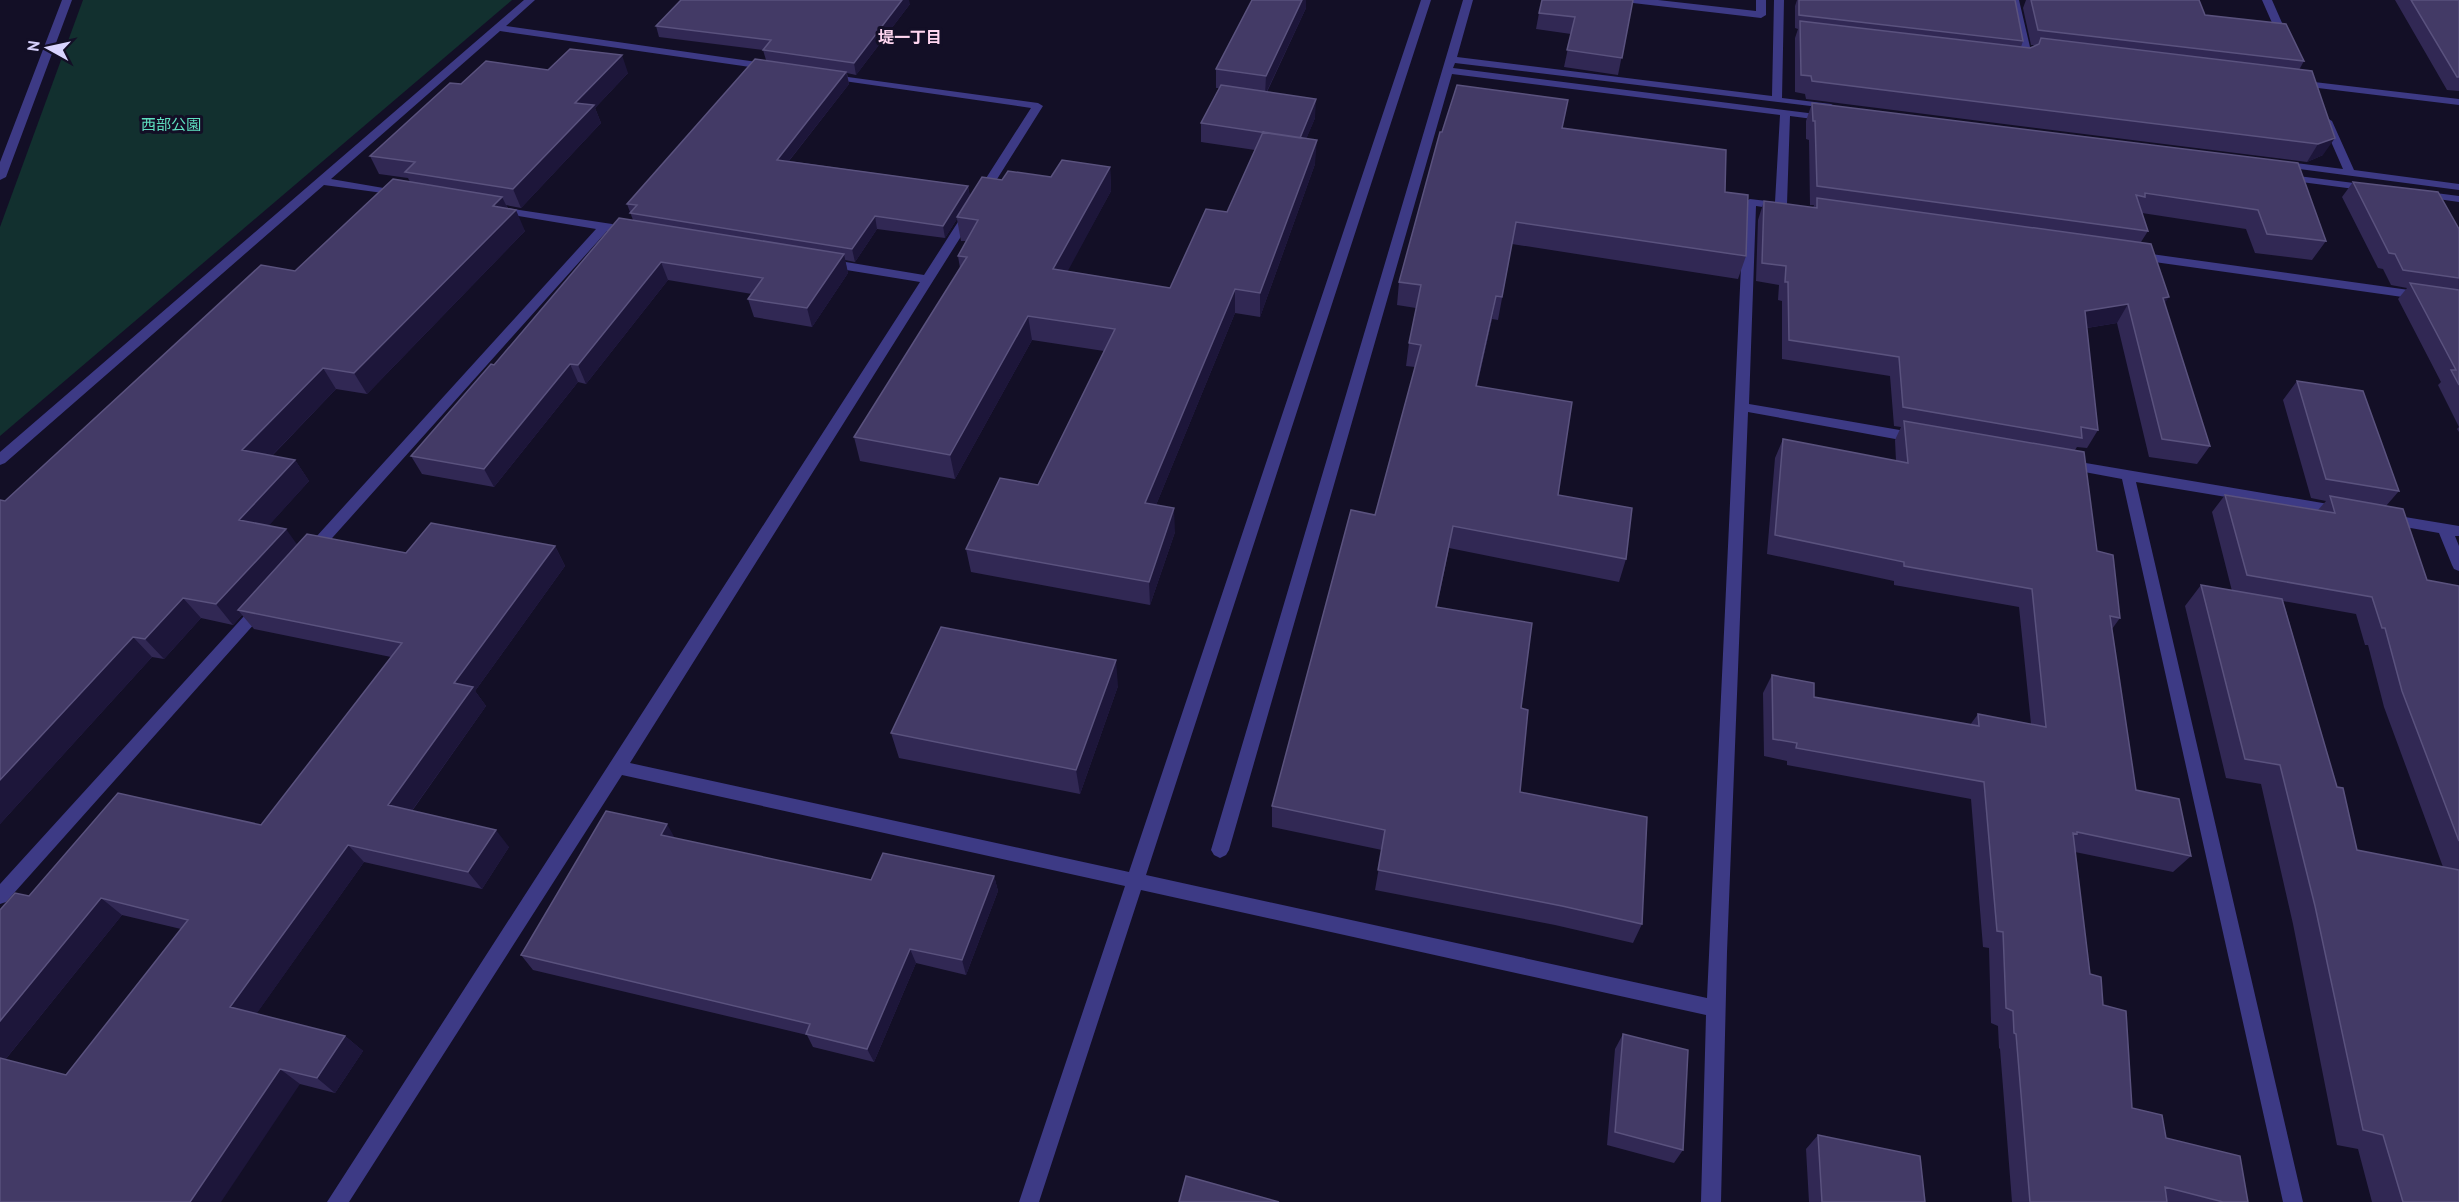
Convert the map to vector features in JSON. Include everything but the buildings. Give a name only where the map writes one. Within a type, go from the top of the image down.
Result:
[{"type":"street","points":[[0,177],[68,0]]},
{"type":"street","points":[[0,460],[530,0]]},
{"type":"street","points":[[1029,1202],[1426,0]]},
{"type":"street","points":[[1220,850],[1468,0]]},
{"type":"street","points":[[1633,0],[1761,15],[1761,0]]},
{"type":"street","points":[[1777,100],[1779,0]]},
{"type":"street","points":[[2014,0],[2024,55],[2060,54]]},
{"type":"street","points":[[2267,0],[2291,53]]},
{"type":"street","points":[[497,28],[791,70]]},
{"type":"street","points":[[1449,64],[1777,100],[1846,115],[1785,113],[1449,64]]},
{"type":"street","points":[[337,1202],[618,767],[1038,106],[814,74]]},
{"type":"street","points":[[2300,74],[2310,88]]},
{"type":"street","points":[[2282,81],[2310,88],[2459,102]]},
{"type":"street","points":[[1711,1202],[1714,1008],[1743,407],[1750,202],[1787,207],[1785,113]]},
{"type":"street","points":[[2324,114],[2350,173]]},
{"type":"street","points":[[2268,163],[2459,187]]},
{"type":"street","points":[[2270,175],[2376,189]]},
{"type":"street","points":[[321,181],[416,196]]},
{"type":"street","points":[[2412,193],[2459,199]]},
{"type":"street","points":[[486,208],[627,230]]},
{"type":"street","points":[[302,562],[604,227]]},
{"type":"street","points":[[2120,254],[2459,301]]},
{"type":"street","points":[[812,260],[927,279]]},
{"type":"street","points":[[1743,407],[1929,440]]},
{"type":"street","points":[[2058,463],[2351,513]]},
{"type":"street","points":[[2128,475],[2293,1202]]},
{"type":"street","points":[[2374,517],[2452,530],[2459,565]]},
{"type":"street","points":[[0,897],[270,597]]},
{"type":"street","points":[[618,767],[1714,1008]]},
{"type":"green space","name":"西部公園","points":[[83,0],[512,0],[0,436],[0,227]]},
{"type":"district","name":"堤一丁目","points":[[910,37]]}]
